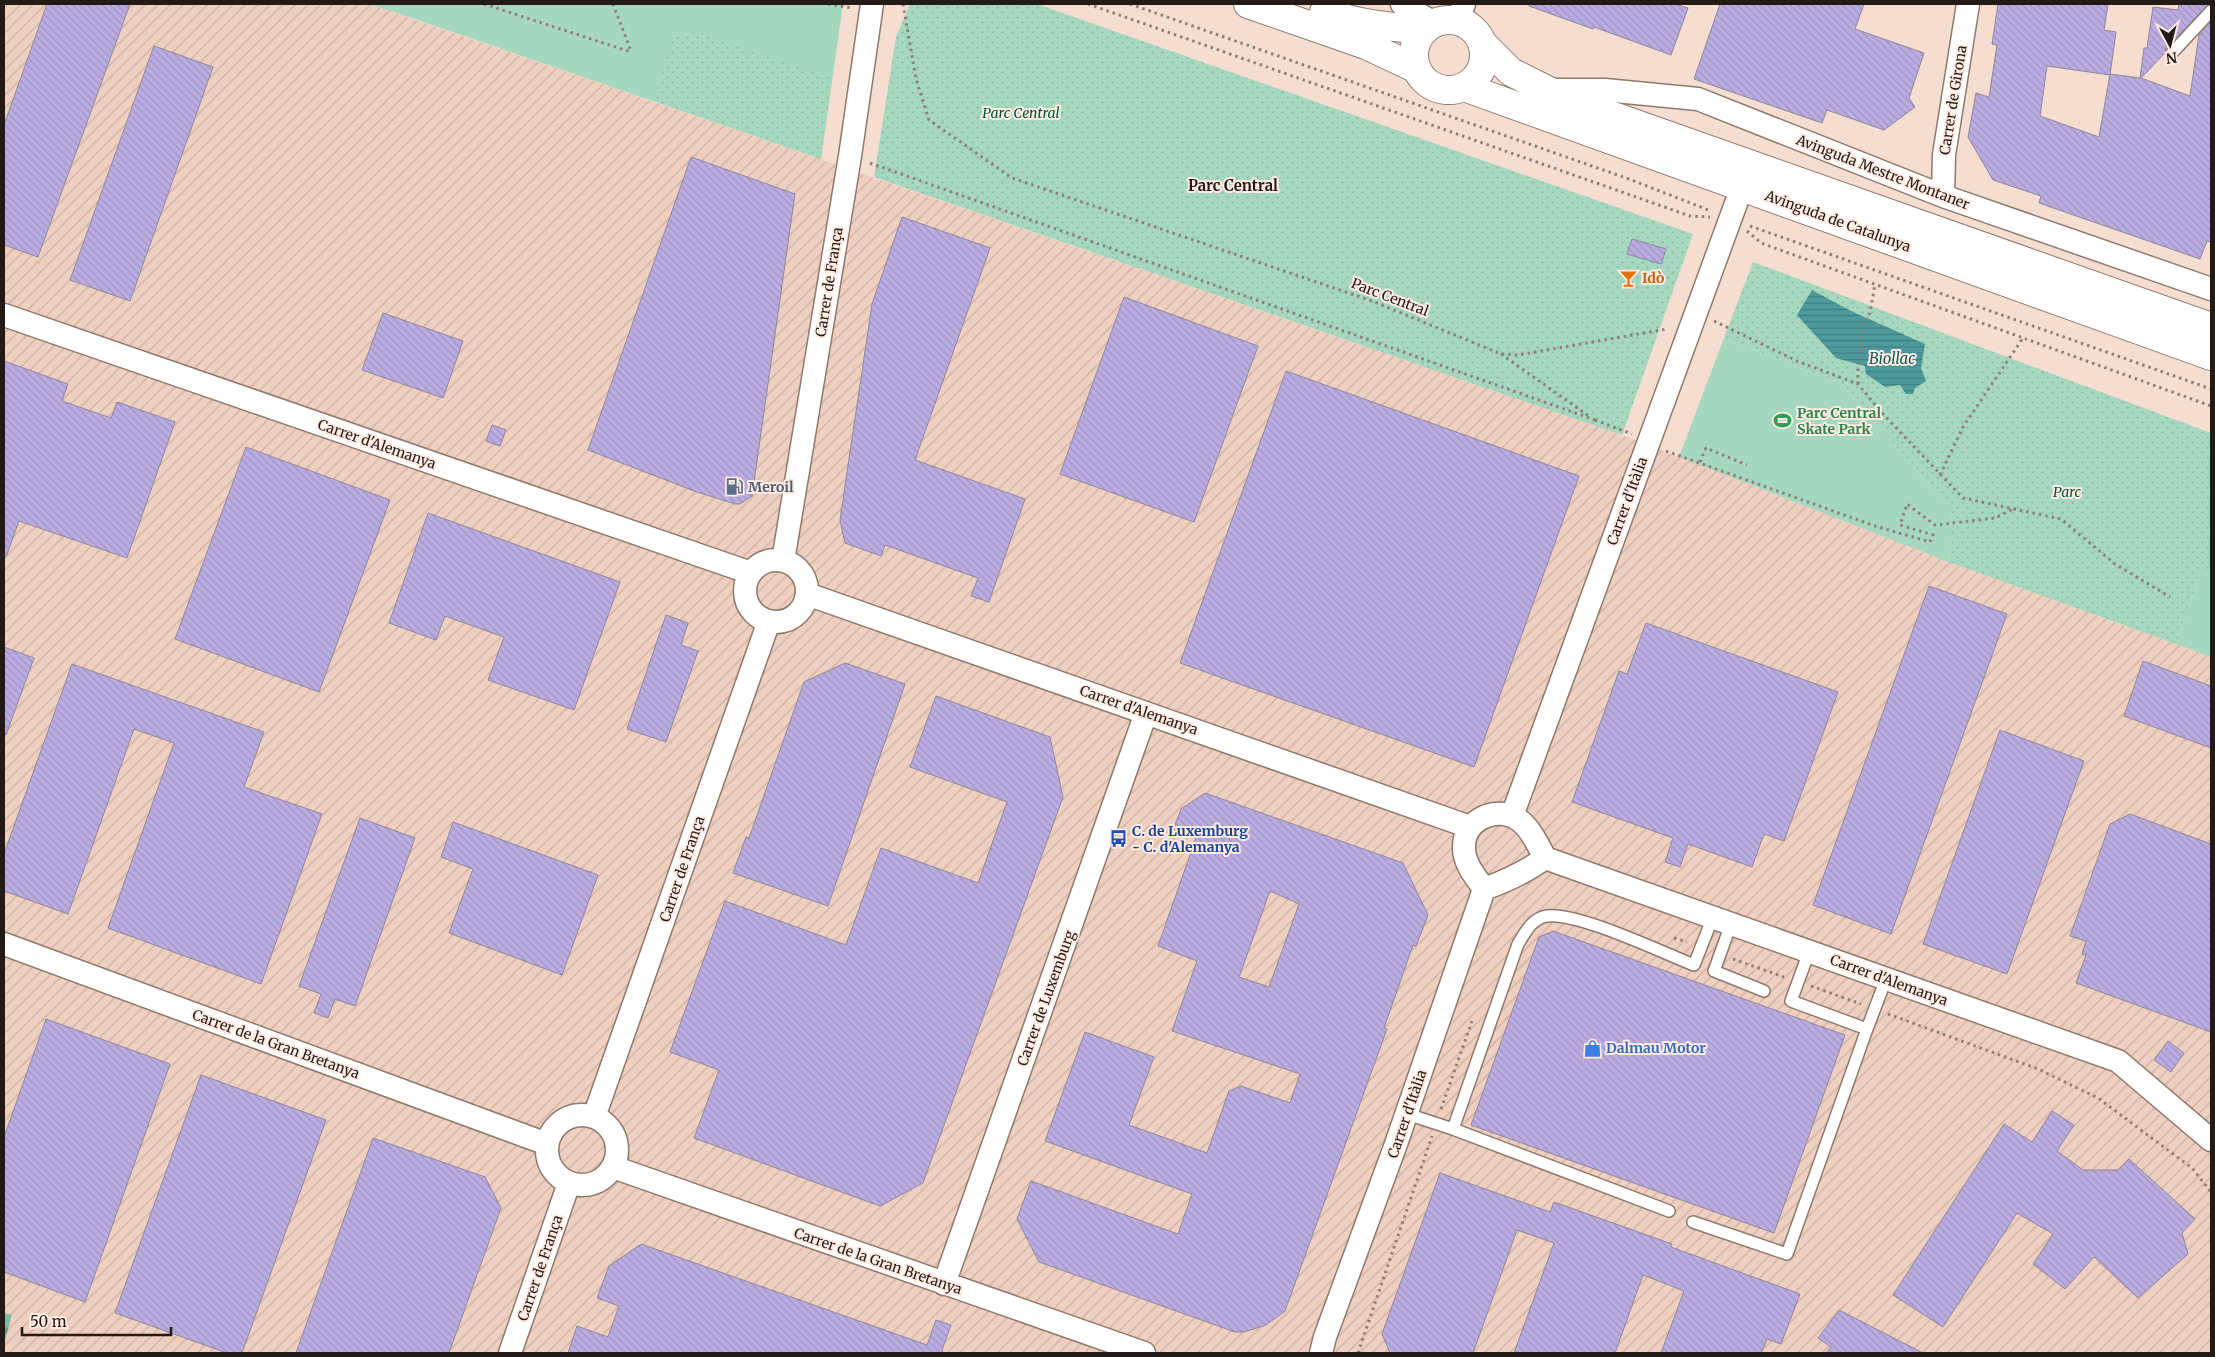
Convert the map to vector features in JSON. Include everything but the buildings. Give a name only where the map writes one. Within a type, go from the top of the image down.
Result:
[{"type":"street","name":"Carrer de França","points":[[783,561],[850,156],[872,4]]},
{"type":"street","points":[[1248,4],[1366,45],[1417,69]]},
{"type":"street","points":[[1302,4],[1349,21],[1385,27],[1445,19]]},
{"type":"street","points":[[1402,4],[1468,26],[1477,34],[1483,44],[1484,55],[1481,69],[1472,82],[1455,90],[1437,88],[1428,84],[1417,69],[1414,59],[1418,38],[1445,19]]},
{"type":"street","name":"Carrer de Girona","points":[[1943,196],[1944,155],[1968,4]]},
{"type":"street","name":"Avinguda de Catalunya","points":[[1483,44],[1511,72],[1549,91],[1616,117],[2211,327]]},
{"type":"street","name":"Avinguda de Catalunya","points":[[1464,87],[2211,356]]},
{"type":"street","name":"Avinguda Mestre Montaner","points":[[1549,91],[1605,90],[1698,99],[1943,196],[2211,288]]},
{"type":"street","name":"Carrer d'Itàlia","points":[[1512,816],[1657,445],[1694,319],[1742,187]]},
{"type":"street","name":"Carrer d'Alemanya","points":[[4,315],[751,573]]},
{"type":"street","points":[[768,561],[783,561],[793,565],[801,573],[806,583],[807,594],[803,606],[794,616],[782,621],[758,616],[747,602],[746,584],[751,573],[758,565],[768,561]]},
{"type":"street","name":"Carrer d'Alemanya","points":[[807,594],[1470,827]]},
{"type":"street","name":"Carrer de França","points":[[594,1117],[770,620]]},
{"type":"street","name":"Carrer de Luxemburg","points":[[944,1284],[1146,713]]},
{"type":"street","points":[[1501,813],[1512,816],[1527,827],[1545,858],[1505,882],[1484,889],[1465,858],[1465,837],[1470,827],[1478,819],[1489,814],[1501,813]]},
{"type":"street","name":"Carrer d'Alemanya","points":[[1545,858],[2118,1061],[2211,1140]]},
{"type":"street","name":"Carrer d'Itàlia","points":[[1321,1348],[1407,1114],[1484,889]]},
{"type":"street","name":"Carrer de la Gran Bretanya","points":[[4,944],[547,1144]]},
{"type":"street","points":[[580,1115],[594,1117],[607,1125],[615,1138],[617,1153],[613,1167],[606,1175],[594,1183],[579,1185],[569,1183],[557,1176],[551,1168],[546,1154],[547,1144],[555,1127],[566,1118],[580,1115]]},
{"type":"street","name":"Carrer de la Gran Bretanya","points":[[613,1167],[1144,1353]]},
{"type":"street","name":"Carrer de França","points":[[510,1353],[569,1183]]},
{"type":"lane","points":[[2172,53],[2211,11]]},
{"type":"lane","points":[[1453,1129],[1518,944],[1530,924],[1547,916],[1576,918],[1694,965],[1701,947],[1722,921]]},
{"type":"lane","points":[[1722,921],[1720,954],[1714,971],[1764,991]]},
{"type":"lane","points":[[1809,952],[1791,1001],[1867,1029]]},
{"type":"lane","points":[[1694,1222],[1787,1254],[1886,979]]},
{"type":"lane","points":[[1407,1114],[1453,1129],[1669,1212]]},
{"type":"path","points":[[484,4],[631,52],[613,4]]},
{"type":"path","name":"Parc Central","points":[[902,4],[916,79],[929,120],[1012,178],[1372,301],[1501,354],[1518,355],[1694,319]]},
{"type":"path","points":[[1088,4],[1690,216],[1731,219],[1762,243],[2211,406]]},
{"type":"path","points":[[1130,4],[1629,179],[1731,219],[2211,389]]},
{"type":"path","points":[[850,156],[1595,420],[1700,462],[1875,526],[1930,542],[1933,535],[1900,526],[1907,504],[1935,525],[1995,518],[2015,508]]},
{"type":"path","points":[[1858,384],[1858,366],[1863,336],[1862,325],[1870,313],[1875,284]]},
{"type":"path","points":[[1694,319],[1858,384],[1940,476],[1963,498],[2061,519],[2115,564],[2170,597]]},
{"type":"path","points":[[1940,476],[1963,427],[2024,338]]},
{"type":"path","points":[[1501,354],[1595,420]]},
{"type":"path","points":[[1700,462],[1706,448],[1747,465]]},
{"type":"path","points":[[1674,938],[1701,947]]},
{"type":"path","points":[[1720,954],[2038,1069],[2098,1098],[2192,1168],[2211,1192]]},
{"type":"path","points":[[1358,1353],[1475,1012]]},
{"type":"shaded area","points":[[4,4],[369,4],[1622,435],[1949,562],[2211,657],[2211,1353],[4,1353],[4,1344],[12,1316],[4,1313]]},
{"type":"green space","points":[[369,4],[843,4],[821,159],[403,15]]},
{"type":"green space","name":"Parc Central","points":[[910,4],[1037,4],[1693,234],[1622,435],[874,177],[896,37]]},
{"type":"green space","points":[[697,31],[832,78],[821,159],[654,101],[671,39]]},
{"type":"green space","name":"Parc","points":[[1753,262],[2211,433],[2211,576],[2201,571],[2176,644],[1949,562],[1952,512],[1841,384],[1724,338]]},
{"type":"green space","name":"Parc Central Skate Park","points":[[1724,338],[1841,384],[1952,512],[1949,562],[1679,457]]},
{"type":"green space","points":[[2201,571],[2211,576],[2211,657],[2176,644]]},
{"type":"green space","points":[[4,1313],[12,1315],[4,1344]]},
{"type":"water","name":"Biollac","points":[[1812,290],[1851,311],[1925,344],[1921,368],[1926,381],[1915,388],[1913,394],[1906,394],[1900,385],[1885,387],[1866,374],[1865,366],[1836,358],[1797,315]]},
{"type":"place","name":"Idò","points":[[1628,278]]},
{"type":"place","name":"Parc Central Skate Park","points":[[1783,421]]},
{"type":"place","name":"Meroil","points":[[734,487]]},
{"type":"place","name":"C. de Luxemburg - C. d'Alemanya","points":[[1118,839]]},
{"type":"place","name":"Dalmau Motor","points":[[1592,1048]]},
{"type":"district","name":"Parc Central","points":[[1233,186]]}]
